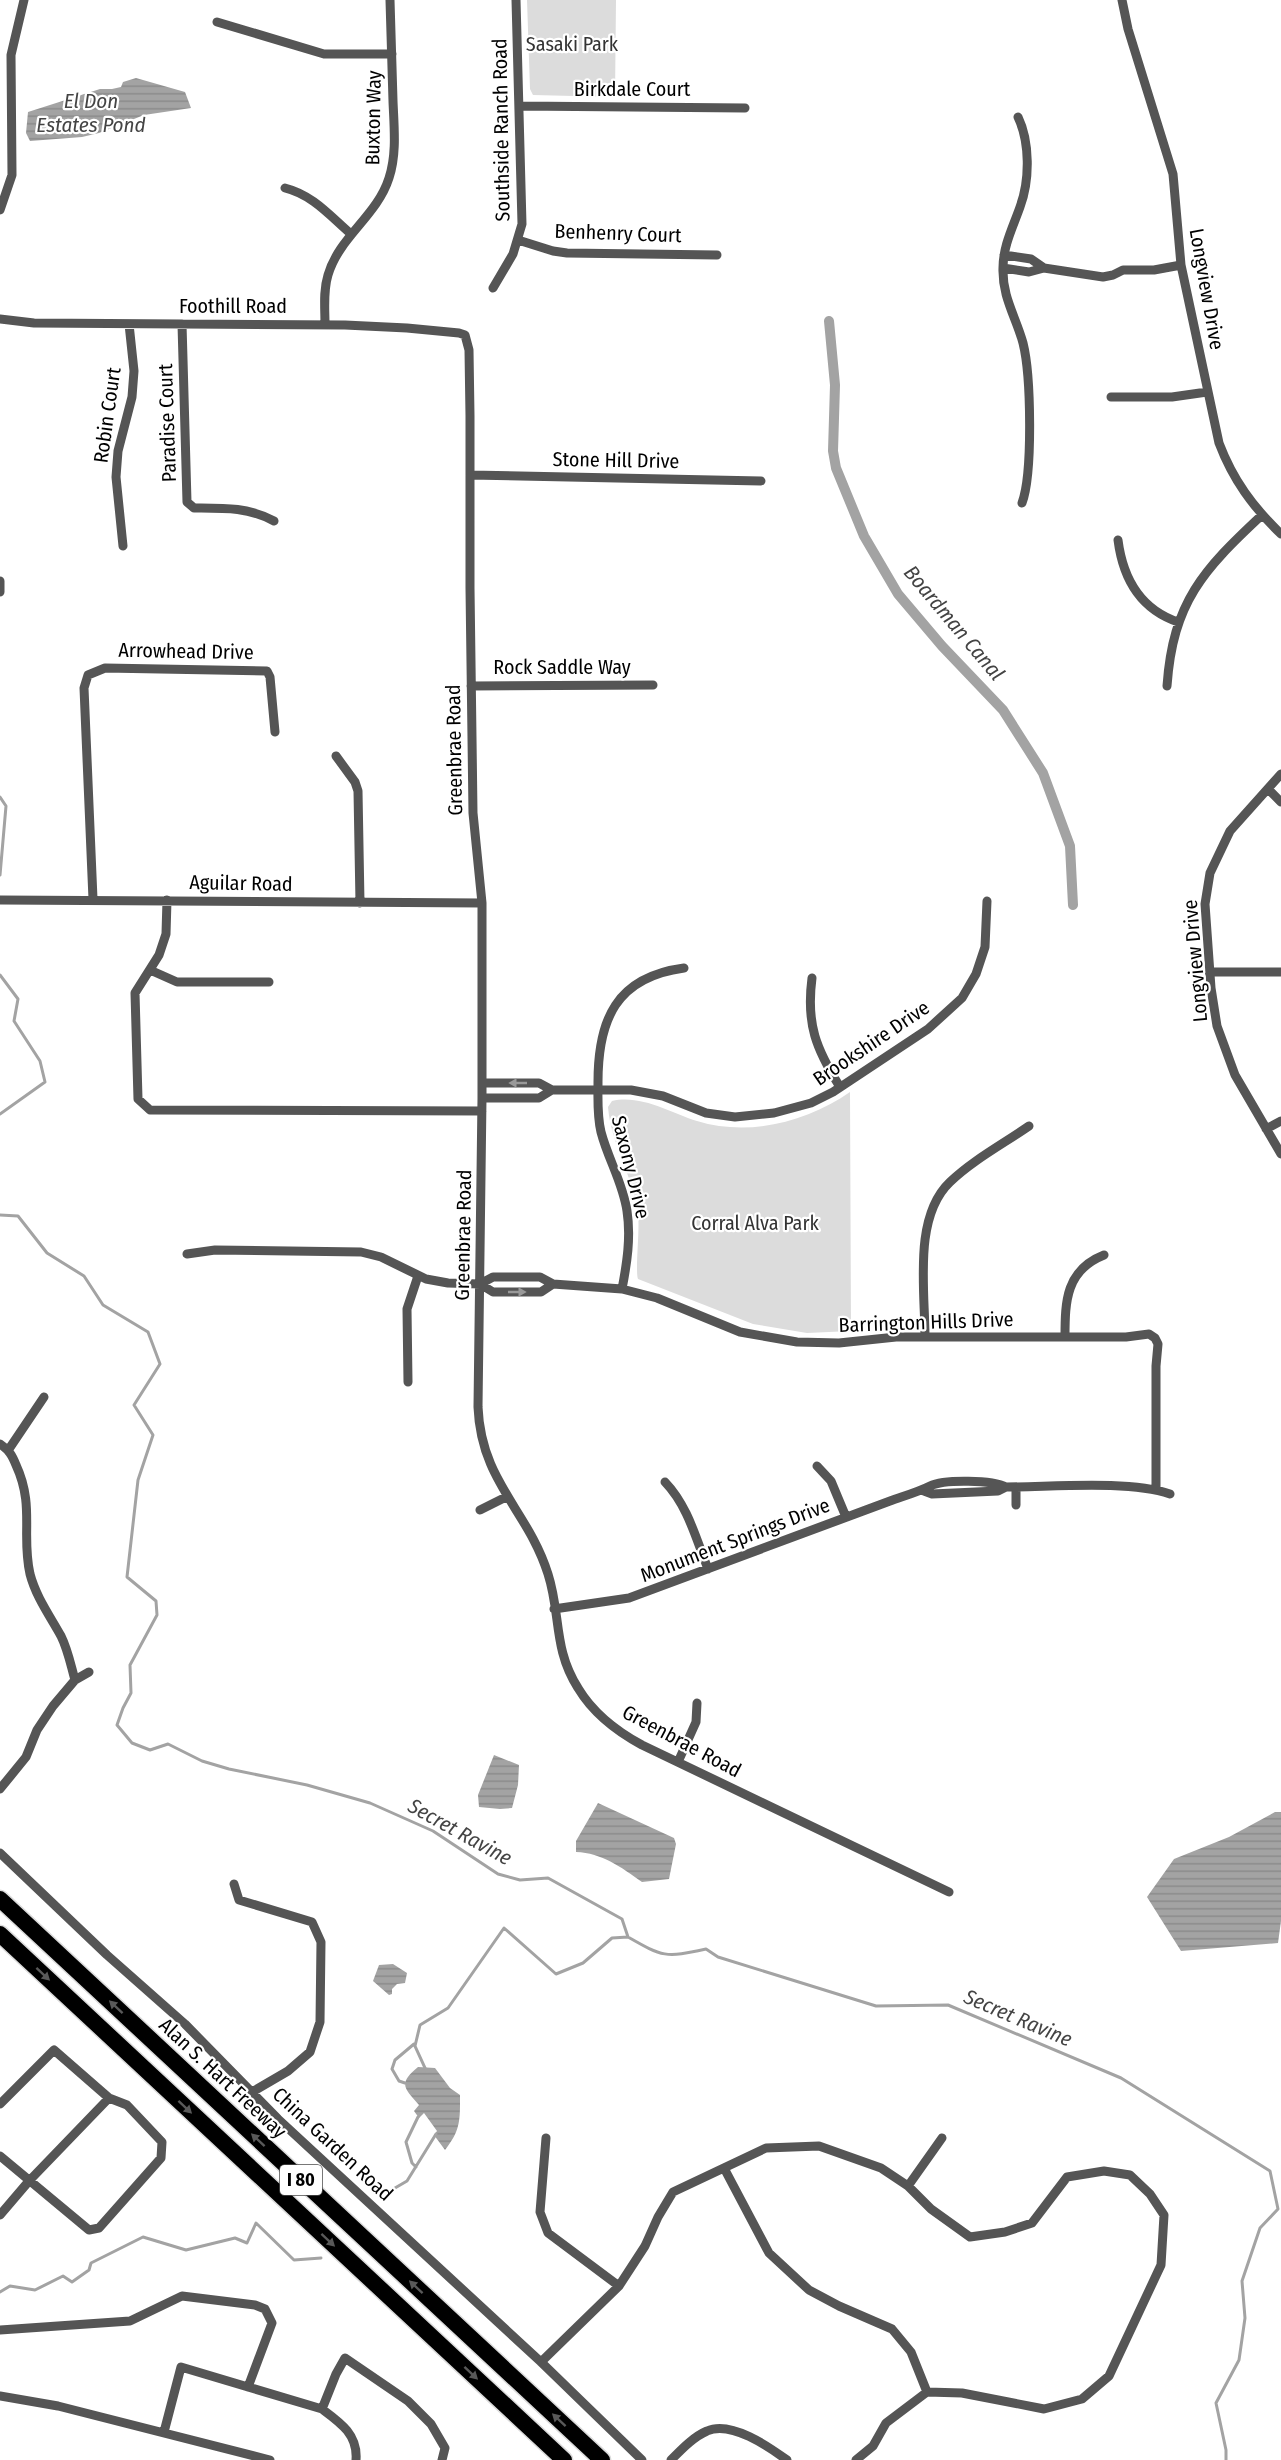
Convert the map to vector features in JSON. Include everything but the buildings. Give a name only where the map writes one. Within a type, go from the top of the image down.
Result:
[{"type":"highway","name":"Alan S. Hart Freeway","points":[[0,1899],[602,2460]]},
{"type":"highway","name":"I 80","points":[[0,1934],[564,2460]]},
{"type":"street","points":[[0,210],[12,175],[10,68],[24,1],[13,0]]},
{"type":"street","name":"Buxton Way","points":[[325,325],[328,276],[336,255],[376,205],[384,192],[392,169],[394,143],[390,0]]},
{"type":"street","name":"Southside Ranch Road","points":[[493,288],[513,254],[518,240],[522,207],[516,0]]},
{"type":"street","name":"Longview Drive","points":[[1122,0],[1128,29],[1173,174],[1181,265],[1219,443],[1242,491],[1281,534]]},
{"type":"street","points":[[217,22],[324,54],[392,54]]},
{"type":"street","name":"Birkdale Court","points":[[519,106],[745,108]]},
{"type":"street","points":[[1018,117],[1026,145],[1026,185],[1004,255],[1003,268],[1008,305],[1023,341],[1028,368],[1029,474],[1022,503]]},
{"type":"street","points":[[285,188],[305,194],[351,234]]},
{"type":"street","name":"Benhenry Court","points":[[518,240],[567,253],[717,255]]},
{"type":"street","points":[[1004,255],[1031,259],[1044,268]]},
{"type":"street","points":[[1023,271],[1025,258]]},
{"type":"street","points":[[1003,268],[1029,272],[1044,268],[1103,277],[1123,270],[1154,270],[1181,265]]},
{"type":"street","name":"Foothill Road","points":[[0,319],[34,323],[325,325],[407,328],[465,335]]},
{"type":"street","name":"Robin Court","points":[[123,546],[116,477],[118,451],[132,397],[134,371],[129,324]]},
{"type":"street","name":"Paradise Court","points":[[182,324],[188,501],[194,508],[241,508],[274,520]]},
{"type":"street","name":"Greenbrae Road","points":[[465,335],[469,350],[474,828],[482,903],[479,1426],[488,1462],[544,1563],[552,1589],[563,1657],[586,1701],[620,1732],[949,1893]]},
{"type":"street","points":[[1111,397],[1172,397],[1207,392]]},
{"type":"street","name":"Stone Hill Drive","points":[[470,475],[761,481]]},
{"type":"street","points":[[1167,686],[1170,652],[1178,622],[1200,579],[1228,547],[1262,515]]},
{"type":"street","points":[[1118,540],[1122,566],[1133,588],[1152,609],[1178,622]]},
{"type":"street","points":[[0,581],[0,592]]},
{"type":"street","name":"Arrowhead Drive","points":[[93,899],[84,688],[88,675],[105,668],[267,671],[270,677],[275,732]]},
{"type":"street","name":"Rock Saddle Way","points":[[471,686],[653,686]]},
{"type":"street","points":[[336,756],[355,782],[358,791],[360,903]]},
{"type":"street","name":"Longview Drive","points":[[1281,774],[1230,831],[1210,873],[1205,904],[1213,1008],[1223,1044],[1235,1076],[1281,1154]]},
{"type":"street","points":[[1268,789],[1281,802]]},
{"type":"street","name":"Aguilar Road","points":[[0,900],[482,903]]},
{"type":"street","points":[[167,900],[166,934],[159,955],[135,993],[138,1099],[150,1110],[482,1111]]},
{"type":"street","name":"Brookshire Drive","points":[[482,1083],[539,1083],[552,1090],[647,1092],[706,1113],[735,1117],[795,1109],[823,1098],[928,1029],[962,998],[976,974],[985,946],[987,901]]},
{"type":"street","name":"Saxony Drive","points":[[622,1289],[628,1249],[627,1210],[600,1129],[599,1047],[606,1023],[614,1007],[639,982],[662,972],[684,968]]},
{"type":"street","points":[[150,970],[177,982],[269,982]]},
{"type":"street","points":[[1209,972],[1281,972]]},
{"type":"street","points":[[812,978],[809,1011],[814,1037],[820,1055],[840,1087]]},
{"type":"street","name":"Brookshire Drive","points":[[482,1098],[539,1098],[552,1090]]},
{"type":"street","points":[[1266,1129],[1281,1121]]},
{"type":"street","points":[[925,1337],[925,1233],[931,1211],[941,1192],[956,1176],[1029,1126]]},
{"type":"street","points":[[188,1254],[215,1250],[361,1252],[388,1260],[418,1276],[448,1283],[480,1284]]},
{"type":"street","points":[[1065,1337],[1066,1301],[1072,1284],[1088,1263],[1104,1255]]},
{"type":"street","points":[[408,1382],[407,1309],[418,1276]]},
{"type":"street","name":"Barrington Hills Drive","points":[[480,1284],[493,1277],[540,1277],[553,1284],[622,1289],[657,1298],[724,1327],[760,1337],[820,1344],[925,1337],[1126,1337],[1149,1334],[1158,1344],[1156,1490]]},
{"type":"street","name":"Barrington Hills Drive","points":[[480,1284],[493,1292],[541,1292],[553,1284]]},
{"type":"street","points":[[9,1449],[44,1397]]},
{"type":"street","points":[[0,1444],[9,1449],[19,1471],[28,1506],[27,1540],[30,1574],[37,1594],[62,1639],[75,1680]]},
{"type":"street","points":[[818,1466],[831,1481],[846,1517]]},
{"type":"street","points":[[665,1482],[681,1501],[708,1569]]},
{"type":"street","name":"Monument Springs Drive","points":[[554,1609],[629,1598],[900,1497],[924,1491],[931,1486],[960,1482],[998,1482],[1011,1486],[1124,1487],[1156,1490],[1170,1494]]},
{"type":"street","points":[[1011,1486],[1016,1505]]},
{"type":"street","points":[[480,1510],[506,1497]]},
{"type":"street","points":[[0,1789],[26,1757],[37,1730],[53,1706],[75,1680],[89,1672]]},
{"type":"street","points":[[678,1762],[696,1722],[697,1703]]},
{"type":"street","name":"China Garden Road","points":[[0,1853],[107,1955],[185,2024],[278,2119],[541,2362],[642,2460]]},
{"type":"street","points":[[234,1884],[239,1900],[312,1922],[321,1942],[320,2022],[310,2052],[288,2071],[252,2092]]},
{"type":"street","points":[[0,2104],[54,2050],[109,2098],[128,2105],[162,2142],[161,2158],[99,2228],[89,2230],[0,2156]]},
{"type":"street","points":[[0,2215],[29,2181],[109,2098]]},
{"type":"street","points":[[546,2138],[540,2212],[548,2234],[619,2286]]},
{"type":"street","points":[[908,2186],[942,2138]]},
{"type":"street","points":[[541,2362],[619,2286],[645,2246],[658,2217],[673,2192],[766,2148],[819,2146],[881,2168],[908,2186],[931,2209],[970,2237],[1005,2232],[1032,2223],[1067,2177],[1104,2171],[1130,2175],[1150,2194],[1164,2215],[1161,2265],[1108,2376],[1082,2399],[1044,2409],[962,2393],[927,2392],[886,2422],[873,2446],[856,2460]]},
{"type":"street","points":[[724,2168],[769,2253],[809,2290],[892,2329],[911,2352],[927,2392]]},
{"type":"street","points":[[0,2330],[130,2321],[182,2296],[255,2305],[265,2309],[272,2323],[248,2387]]},
{"type":"street","points":[[322,2409],[345,2358],[408,2401],[431,2424],[445,2448],[442,2460]]},
{"type":"street","points":[[164,2432],[181,2367],[322,2409],[354,2437],[356,2460]]},
{"type":"street","points":[[0,2396],[58,2406],[270,2460]]},
{"type":"street","points":[[671,2460],[688,2443],[708,2430],[728,2430],[757,2439],[787,2460]]},
{"type":"green space","name":"Sasaki Park","points":[[527,0],[616,0],[615,97],[533,95],[530,89]]},
{"type":"green space","name":"Corral Alva Park","points":[[850,1092],[851,1331],[807,1333],[753,1324],[638,1279],[636,1201],[613,1135],[608,1107],[612,1101],[645,1102],[717,1126],[757,1127],[796,1119],[833,1103]]},
{"type":"water","name":"El Don Estates Pond","points":[[136,78],[185,92],[191,108],[144,115],[99,133],[82,137],[30,141],[26,133],[28,112],[100,89],[121,87],[123,82]]},
{"type":"water","points":[[494,1755],[519,1765],[518,1785],[512,1808],[479,1807],[478,1795]]},
{"type":"water","points":[[598,1803],[674,1838],[676,1844],[669,1879],[642,1882],[603,1858],[576,1852],[576,1841]]},
{"type":"water","points":[[1275,1812],[1281,1812],[1281,1921],[1278,1943],[1181,1951],[1147,1897],[1174,1859],[1229,1837]]},
{"type":"water","points":[[393,1964],[407,1973],[405,1983],[397,1984],[392,1989],[392,1994],[389,1995],[373,1981],[379,1965]]},
{"type":"water","points":[[418,2067],[435,2068],[450,2088],[460,2095],[458,2124],[445,2150],[434,2135],[437,2131],[424,2113],[419,2118],[414,2111],[419,2105],[405,2086],[407,2078]]},
{"type":"waterway","name":"Boardman Canal","points":[[829,321],[835,385],[833,451],[836,468],[864,536],[898,594],[942,646],[1003,710],[1043,773],[1070,846],[1073,905]]},
{"type":"waterway","points":[[0,797],[6,806],[0,875]]},
{"type":"waterway","points":[[0,975],[18,999],[14,1021],[40,1061],[45,1082],[0,1114]]},
{"type":"waterway","name":"Secret Ravine","points":[[0,1215],[18,1216],[47,1253],[84,1276],[103,1305],[148,1332],[160,1364],[134,1405],[153,1435],[138,1480],[127,1577],[156,1601],[157,1615],[130,1665],[131,1693],[117,1725],[132,1743],[150,1750],[168,1744],[202,1761],[229,1769],[307,1785],[370,1803],[433,1831],[498,1874],[520,1880],[548,1878],[622,1919],[628,1937],[657,1952],[681,1954],[706,1949],[718,1957],[876,2006],[948,2005],[1121,2078],[1270,2171],[1278,2209],[1260,2228],[1242,2281],[1245,2318],[1239,2360],[1216,2403],[1226,2460]]},
{"type":"waterway","points":[[426,2070],[415,2046],[420,2025],[448,2008],[504,1928],[556,1974],[583,1963],[612,1938],[628,1937]]},
{"type":"waterway","points":[[405,2083],[399,2081],[392,2069],[395,2060],[414,2044]]},
{"type":"waterway","points":[[416,2167],[412,2163],[406,2142],[418,2117]]},
{"type":"waterway","points":[[383,2195],[407,2181],[436,2134]]},
{"type":"waterway","points":[[0,2292],[10,2286],[35,2290],[63,2276],[72,2282],[89,2270],[91,2263],[143,2237],[186,2250],[235,2238],[247,2243],[256,2223],[294,2260],[321,2258]]}]
